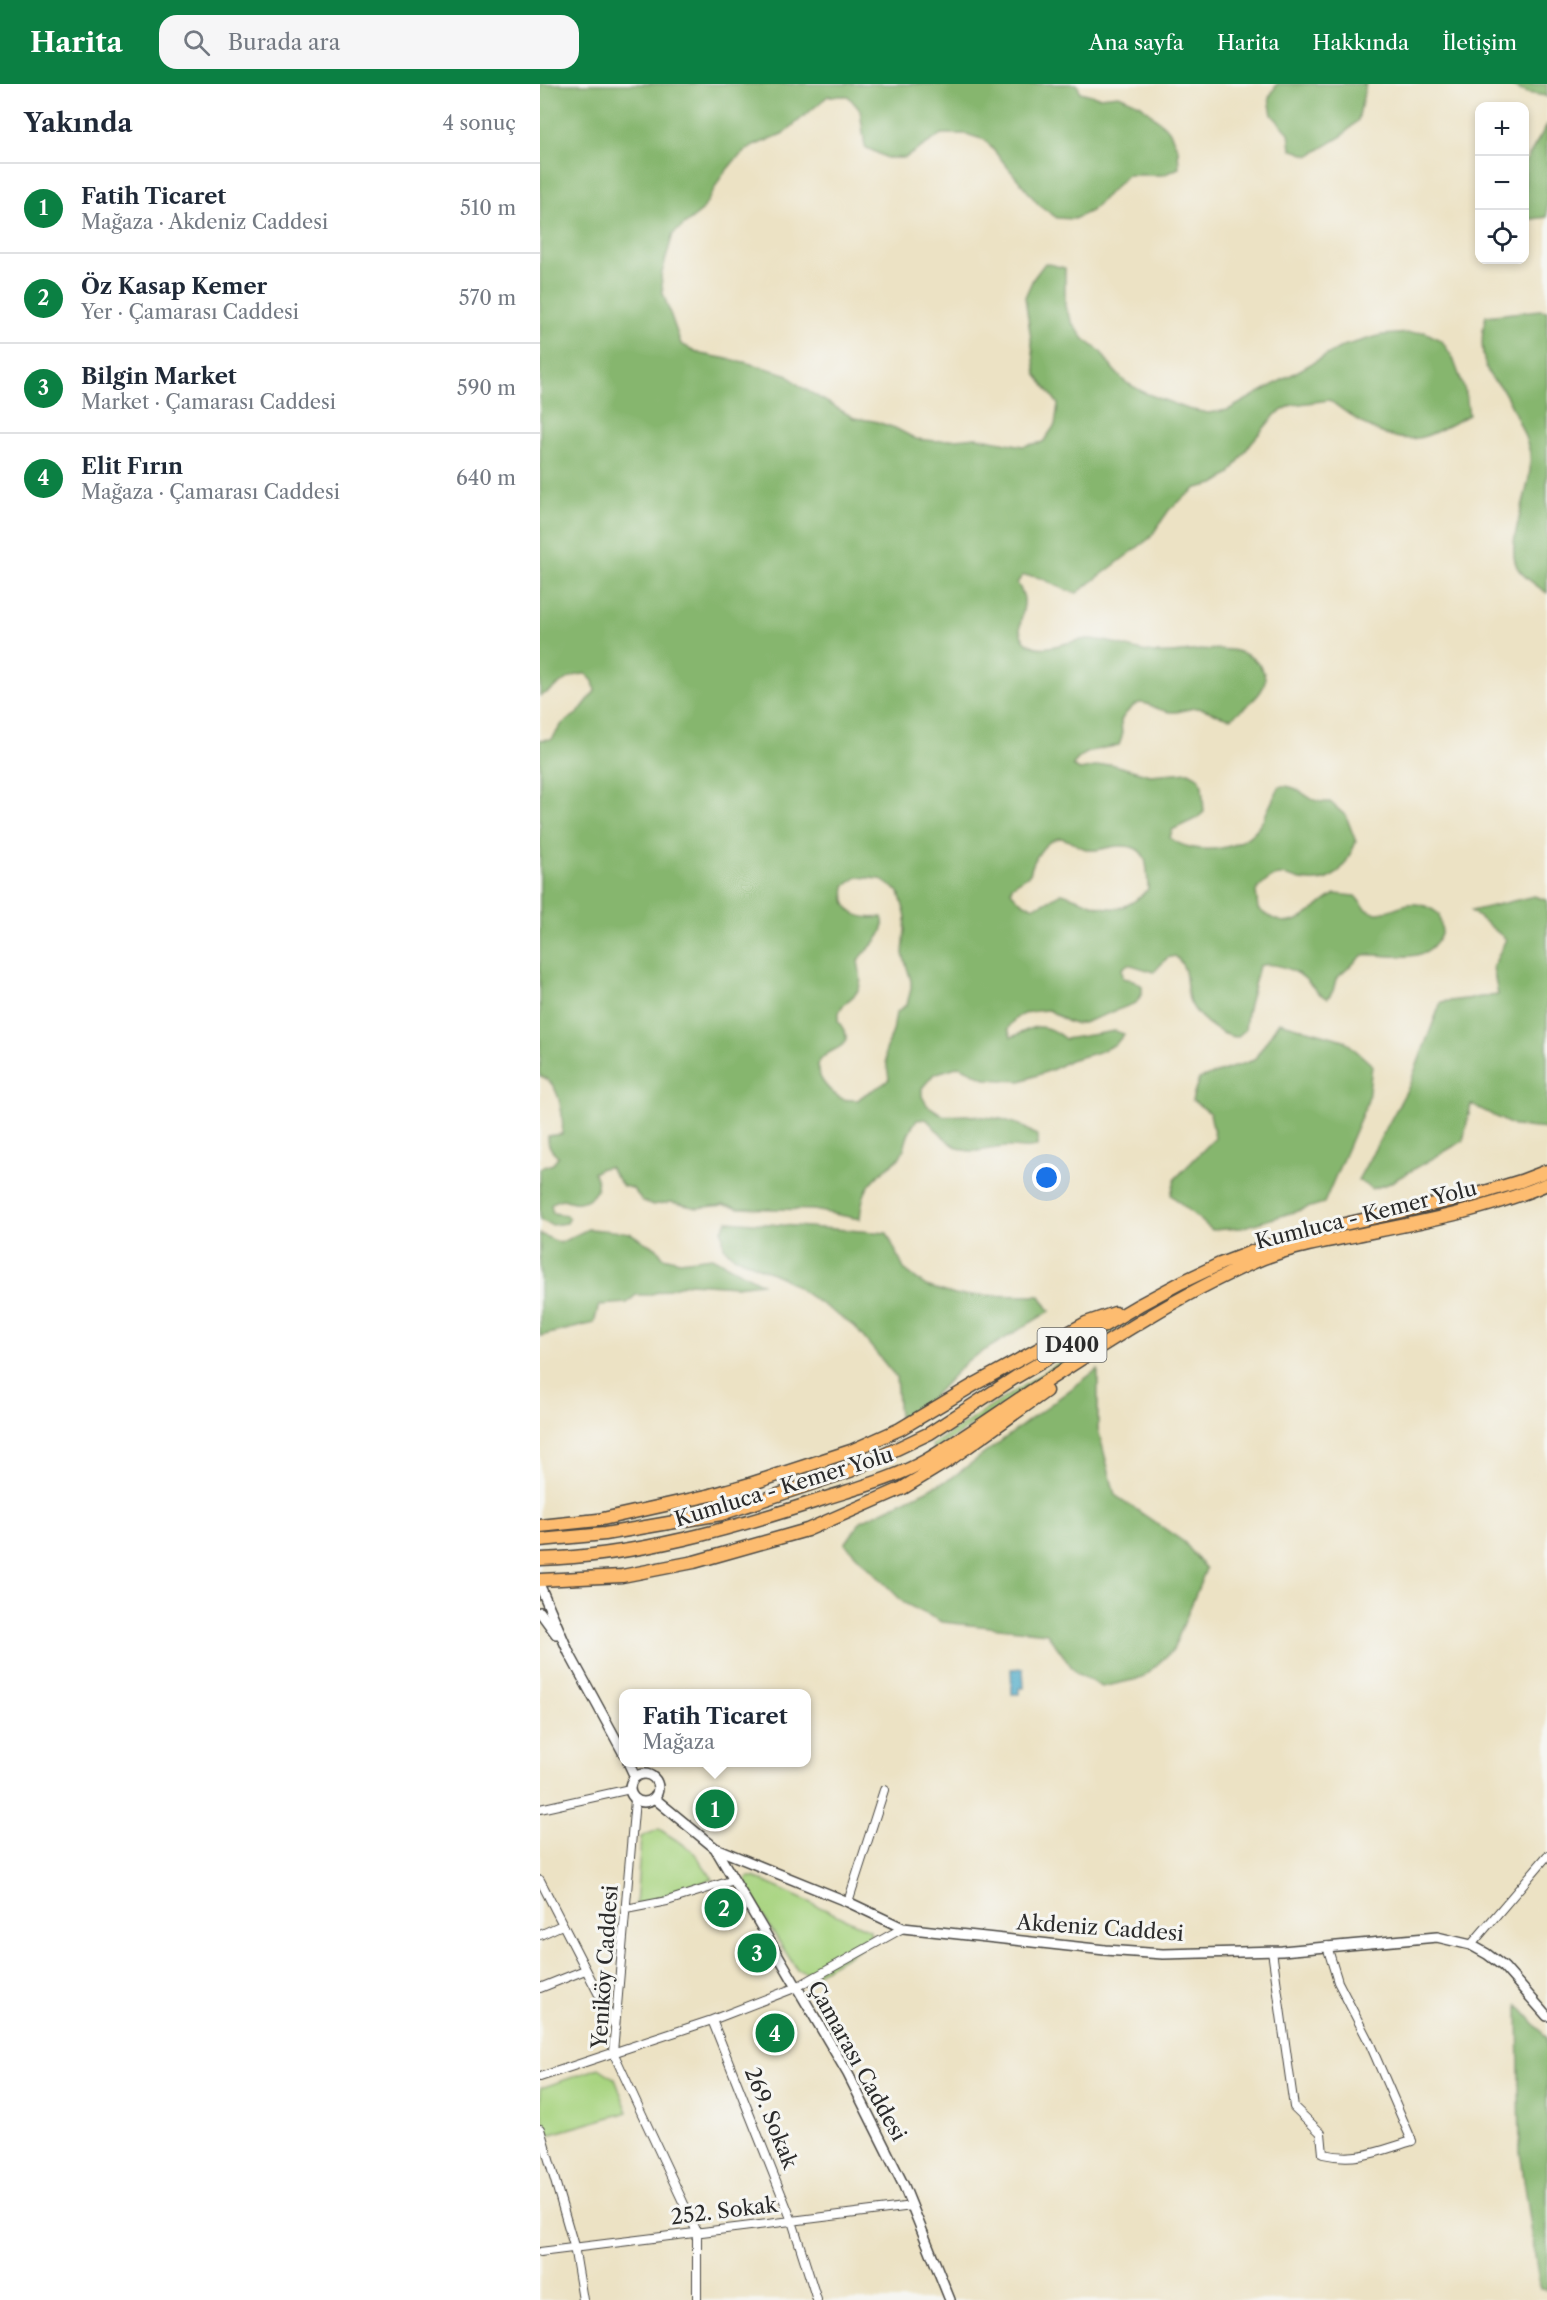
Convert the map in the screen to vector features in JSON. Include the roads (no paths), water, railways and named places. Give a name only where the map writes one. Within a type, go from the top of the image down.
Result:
[{"type":"highway","name":"Kumluca - Kemer Yolu","points":[[540,1540],[605,1534],[721,1514],[850,1471],[930,1433],[1016,1377],[1139,1305],[1220,1264],[1288,1238],[1475,1195],[1547,1171]]},
{"type":"highway","name":"Kumluca - Kemer Yolu","points":[[540,1559],[620,1551],[708,1533],[788,1511],[903,1472],[961,1439],[1171,1304],[1254,1262],[1329,1241],[1471,1210],[1547,1184]]},
{"type":"highway","name":"Kumluca - Kemer Yolu","points":[[540,1526],[598,1521],[711,1495],[851,1451],[900,1430],[977,1383],[1086,1323],[1139,1305]]},
{"type":"highway","points":[[540,1580],[622,1576],[694,1562],[807,1530],[903,1488],[949,1460],[1060,1381],[1097,1350]]},
{"type":"street","points":[[540,1586],[569,1653],[619,1745]]},
{"type":"street","points":[[540,1612],[569,1653]]},
{"type":"street","points":[[631,1767],[636,1777]]},
{"type":"street","points":[[642,1774],[654,1779],[658,1785],[658,1791],[654,1798],[642,1802],[635,1800],[630,1789],[632,1780],[636,1777],[642,1774]]},
{"type":"street","points":[[540,1809],[630,1789]]},
{"type":"street","points":[[848,1902],[884,1790]]},
{"type":"street","name":"Akdeniz Caddesi","points":[[654,1798],[715,1848],[848,1902],[903,1928],[1163,1954],[1272,1951],[1437,1937],[1471,1945],[1504,1967],[1547,2016]]},
{"type":"street","name":"Yeniköy Caddesi","points":[[635,1800],[617,2029],[613,2052],[697,2232],[697,2300]]},
{"type":"street","name":"Çamarası Caddesi","points":[[715,1848],[848,2074],[904,2186],[950,2300]]},
{"type":"street","points":[[1471,1945],[1547,1856]]},
{"type":"street","points":[[540,1880],[617,2029]]},
{"type":"street","points":[[626,1909],[667,1901],[734,1880]]},
{"type":"street","points":[[540,1935],[562,1925]]},
{"type":"street","points":[[540,2077],[712,2020],[796,1987],[903,1928]]},
{"type":"street","points":[[1272,1951],[1294,2107],[1321,2133],[1323,2154],[1342,2158],[1362,2156],[1412,2140],[1370,2044],[1338,1982],[1327,1946]]},
{"type":"street","points":[[540,1988],[585,1970]]},
{"type":"street","name":"269. Sokak","points":[[712,2020],[792,2221],[816,2300]]},
{"type":"street","points":[[540,2129],[574,2246],[583,2300]]},
{"type":"street","name":"252. Sokak","points":[[540,2252],[912,2206]]},
{"type":"water","points":[[1023,1668],[1024,1688],[1019,1688],[1019,1694],[1012,1694],[1011,1669]]},
{"type":"place","name":"Fatih Ticaret","points":[[715,1809]]},
{"type":"place","name":"Öz Kasap Kemer","points":[[724,1908]]},
{"type":"place","name":"Bilgin Market","points":[[757,1953]]},
{"type":"place","name":"Elit Fırın","points":[[775,2033]]}]
